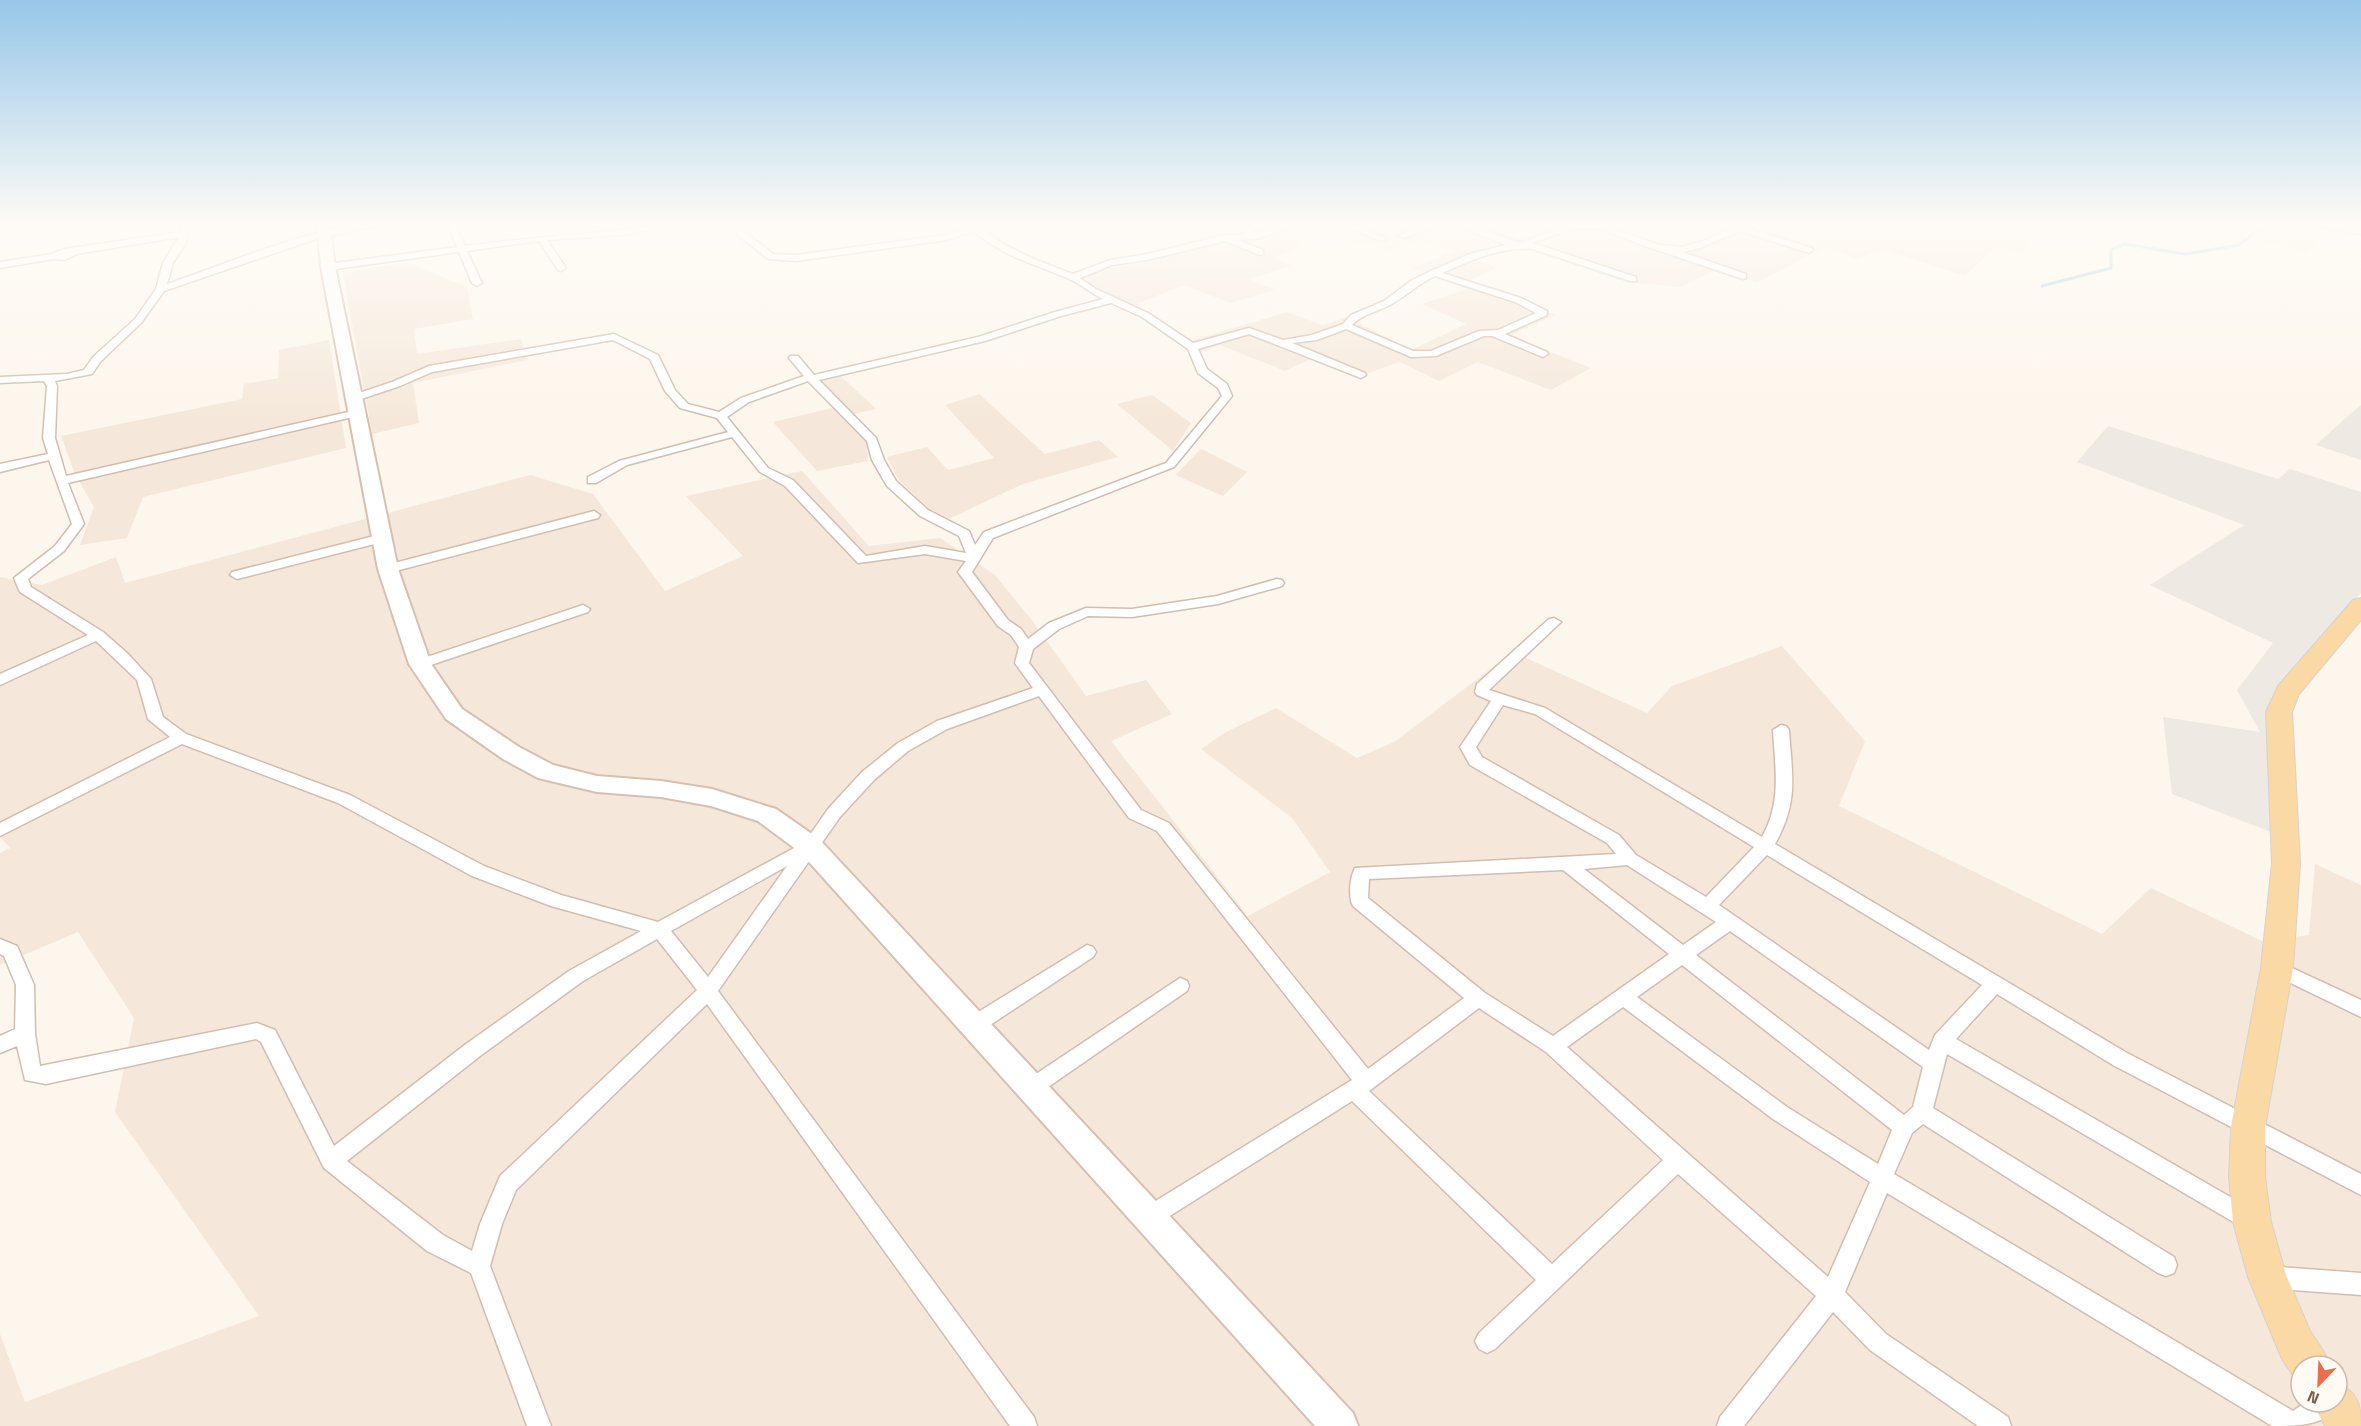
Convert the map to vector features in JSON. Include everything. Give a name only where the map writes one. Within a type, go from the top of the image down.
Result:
[{"type":"main road","points":[[2302,1354],[2267,1277],[2253,1222],[2247,1177],[2248,1127],[2277,968],[2286,863],[2279,712],[2287,692],[2361,605]]},
{"type":"street","points":[[0,380],[32,377],[48,379],[78,376],[88,372],[97,358],[138,321],[160,289]]},
{"type":"street","points":[[332,289],[388,568],[420,664],[454,714],[511,753],[546,772],[597,784],[662,789],[712,798],[767,815],[810,846],[1149,1217],[1326,1422]]},
{"type":"street","points":[[1026,647],[1016,632],[1003,623],[965,572],[988,535],[1170,465],[1227,396],[1223,386],[1202,371],[1192,347],[1145,315],[1089,289]]},
{"type":"street","points":[[1282,343],[1301,338],[1313,339],[1346,326],[1354,317],[1387,303],[1408,289]]},
{"type":"street","points":[[1346,326],[1411,354],[1432,354],[1483,333],[1500,333],[1544,313],[1518,300],[1483,289],[1468,296]]},
{"type":"street","points":[[721,416],[745,400],[811,378],[981,339],[1058,314],[1112,300]]},
{"type":"street","points":[[1192,347],[1249,331],[1361,375]]},
{"type":"street","points":[[1492,333],[1543,354]]},
{"type":"street","points":[[61,481],[355,406],[429,369],[614,338],[654,357],[670,391],[684,406],[721,416],[764,471],[789,483],[863,560],[925,550],[974,558]]},
{"type":"street","points":[[794,358],[872,440],[878,460],[891,483],[924,513],[966,534],[974,558]]},
{"type":"street","points":[[48,379],[52,386],[49,438],[61,481],[78,524],[71,539],[62,549],[32,567],[21,578],[26,589],[99,635],[144,679],[156,719],[181,738],[344,799],[478,871],[558,902],[659,929],[708,991],[1024,1426]]},
{"type":"street","points":[[592,480],[623,463],[736,433]]},
{"type":"street","points":[[0,468],[54,456]]},
{"type":"street","points":[[388,568],[594,515]]},
{"type":"street","points":[[237,576],[382,538]]},
{"type":"street","points":[[1277,583],[1218,600],[1132,613],[1086,612],[1054,626],[1026,647],[1022,663],[1135,814],[1163,827],[1360,1086],[1552,1280]]},
{"type":"street","points":[[420,664],[583,609]]},
{"type":"street","points":[[1554,622],[1482,687],[1482,693],[1500,700],[1519,701],[1540,711],[2120,1059],[2361,1185]]},
{"type":"street","points":[[0,680],[99,635]]},
{"type":"street","points":[[539,1426],[479,1266],[491,1224],[508,1183],[708,991],[834,813],[868,776],[903,747],[942,725],[1042,690]]},
{"type":"street","points":[[1500,700],[1468,747],[1476,761],[1613,839],[1630,859],[1707,906],[1934,1064]]},
{"type":"street","points":[[1707,906],[1766,847],[1778,821],[1785,792],[1781,730]]},
{"type":"street","points":[[0,830],[181,738]]},
{"type":"street","points":[[331,1161],[473,1050],[576,976],[810,846]]},
{"type":"street","points":[[1630,859],[1361,873],[1359,901],[1478,998],[1553,1046],[1678,1160],[1832,1295],[1878,1342],[1999,1426]]},
{"type":"street","points":[[1566,864],[1681,956],[1904,1127]]},
{"type":"street","points":[[1553,1046],[1729,922]]},
{"type":"street","points":[[0,946],[11,951],[25,985],[25,1034],[33,1074],[46,1075],[256,1031],[268,1036],[331,1161],[435,1243],[479,1266]]},
{"type":"street","points":[[974,1025],[1087,952]]},
{"type":"street","points":[[2277,968],[2361,1009]]},
{"type":"street","points":[[1729,1426],[1832,1295],[1904,1127],[1922,1112],[1942,1041],[1994,985]]},
{"type":"street","points":[[1031,1088],[1180,986]]},
{"type":"street","points":[[1623,997],[1780,1113],[1881,1178],[2291,1425],[2309,1414]]},
{"type":"street","points":[[1149,1217],[1360,1086],[1478,998]]},
{"type":"street","points":[[0,1045],[25,1034]]},
{"type":"street","points":[[1942,1041],[2253,1222]]},
{"type":"street","points":[[1922,1112],[2166,1266]]},
{"type":"street","points":[[1487,1341],[1678,1160]]},
{"type":"street","points":[[2267,1277],[2361,1284]]},
{"type":"shaded area","points":[[346,289],[467,289],[473,319],[414,329],[417,354],[521,339],[528,360],[413,383],[419,423],[372,434]]},
{"type":"shaded area","points":[[1095,289],[1175,289],[1132,306]]},
{"type":"shaded area","points":[[1193,289],[1275,290],[1230,303]]},
{"type":"shaded area","points":[[1467,289],[1494,289],[1555,315],[1509,336],[1591,368],[1551,390],[1478,362],[1439,381],[1400,362],[1357,377],[1312,358],[1285,371],[1220,345],[1198,353],[1199,347],[1191,341],[1287,312],[1323,325],[1346,317],[1411,350],[1466,324],[1422,304]]},
{"type":"shaded area","points":[[329,340],[346,448],[143,497],[127,538],[80,545],[94,507],[75,474],[61,436],[242,399],[244,384],[278,378],[279,350]]},
{"type":"shaded area","points":[[841,376],[876,409],[854,414],[821,381]]},
{"type":"shaded area","points":[[979,394],[1045,454],[1099,440],[1118,457],[1023,484],[949,519],[929,509],[898,479],[887,457],[927,447],[948,470],[994,458],[945,405]]},
{"type":"shaded area","points":[[1152,395],[1191,423],[1173,451],[1117,404]]},
{"type":"shaded area","points":[[2361,405],[2361,460],[2316,445],[2350,414]]},
{"type":"shaded area","points":[[832,408],[867,441],[868,461],[817,471],[773,422]]},
{"type":"shaded area","points":[[2108,426],[2278,479],[2290,469],[2361,492],[2361,593],[2271,697],[2271,832],[2172,794],[2163,717],[2260,732],[2237,690],[2273,643],[2150,585],[2244,525],[2077,462]]},
{"type":"shaded area","points":[[1201,449],[1247,472],[1223,496],[1175,475]]},
{"type":"shaded area","points":[[802,471],[869,546],[940,538],[995,575],[1031,619],[1086,696],[1146,680],[1172,714],[1111,741],[1248,916],[1330,872],[1292,818],[1201,749],[1226,732],[1276,708],[1357,758],[1394,742],[1513,652],[1647,713],[1672,686],[1782,646],[1865,741],[1839,806],[2102,934],[2151,888],[2262,941],[2309,935],[2315,864],[2361,885],[2361,1426],[0,1426],[0,1334],[25,1402],[259,1316],[115,1112],[134,1018],[78,932],[0,965],[0,853],[10,848],[0,837],[0,577],[42,585],[116,557],[125,583],[530,475],[593,494],[665,591],[743,556],[686,496]]}]
